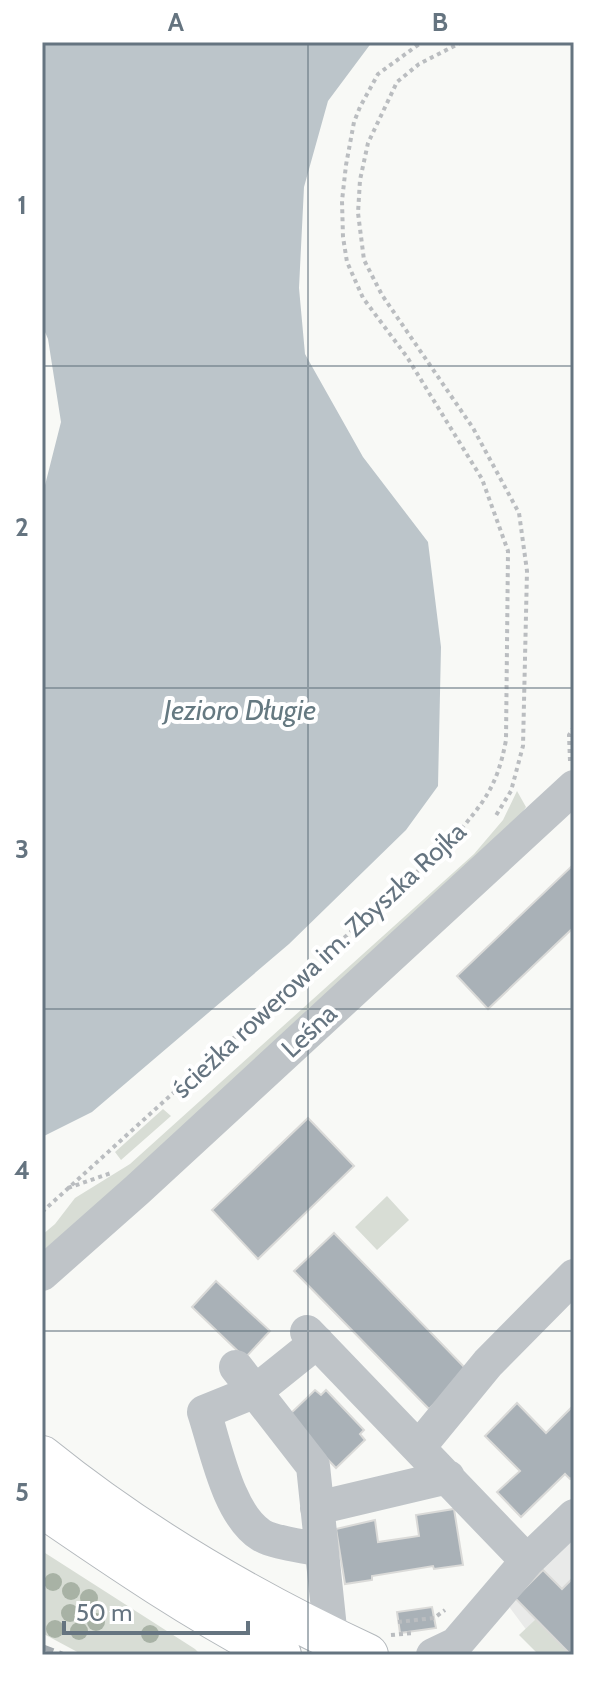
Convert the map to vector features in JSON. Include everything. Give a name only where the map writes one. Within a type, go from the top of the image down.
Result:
[{"type":"main road","points":[[42,1457],[162,1544],[247,1594],[363,1643]]},
{"type":"main road","points":[[42,1506],[133,1568],[280,1655]]},
{"type":"street","name":"Leśna","points":[[42,1274],[572,778]]},
{"type":"street","points":[[419,1447],[488,1363],[574,1276]]},
{"type":"street","points":[[321,1550],[262,1536],[248,1524],[232,1497],[204,1412],[246,1379],[312,1337],[527,1561]]},
{"type":"street","points":[[246,1379],[313,1466],[321,1550],[363,1643]]},
{"type":"street","points":[[317,1508],[448,1477]]},
{"type":"street","points":[[443,1647],[574,1516]]},
{"type":"path","points":[[42,1212],[452,840],[488,796],[502,761],[506,740],[508,551],[482,479],[407,357],[363,298],[347,262],[343,237],[345,174],[354,122],[360,107],[378,74],[422,42]]},
{"type":"path","name":"ścieżka rowerowa im. Zbyszka Rojka","points":[[462,42],[419,64],[397,82],[368,143],[360,180],[358,213],[364,260],[376,283],[473,428],[519,513],[527,571],[523,746],[511,791],[491,823]]},
{"type":"path","points":[[572,778],[569,735],[574,727]]},
{"type":"path","points":[[68,1188],[115,1172]]},
{"type":"path","points":[[398,1622],[434,1618]]},
{"type":"path","points":[[363,1643],[443,1647]]},
{"type":"shaded area","points":[[517,791],[526,807],[516,822],[42,1256],[42,1235],[75,1198],[130,1164],[474,854],[503,820]]},
{"type":"shaded area","points":[[163,1109],[171,1116],[121,1160],[115,1152]]},
{"type":"shaded area","points":[[387,1196],[409,1220],[377,1250],[355,1227]]},
{"type":"shaded area","points":[[574,1532],[574,1655],[545,1655],[504,1600]]},
{"type":"shaded area","points":[[42,1551],[201,1655],[83,1655],[42,1633]]},
{"type":"shaded area","points":[[536,1619],[570,1654],[574,1651],[574,1655],[539,1655],[519,1635]]},
{"type":"water","name":"Jezioro Długie","points":[[42,42],[372,42],[328,101],[304,187],[299,288],[305,354],[363,457],[428,542],[441,647],[438,786],[406,830],[289,944],[92,1112],[42,1137],[42,497],[61,422],[48,339],[42,325]]},
{"type":"building","points":[[574,864],[574,927],[488,1009],[457,976]]},
{"type":"building","points":[[308,1118],[354,1166],[258,1259],[212,1210]]},
{"type":"building","points":[[334,1233],[468,1371],[429,1409],[294,1271]]},
{"type":"building","points":[[216,1281],[270,1331],[245,1358],[192,1307]]},
{"type":"building","points":[[315,1390],[321,1395],[326,1390],[364,1430],[360,1434],[365,1440],[336,1468],[287,1417]]},
{"type":"building","points":[[517,1403],[546,1433],[574,1405],[574,1476],[570,1479],[565,1474],[521,1517],[497,1492],[520,1471],[485,1436]]},
{"type":"building","points":[[454,1509],[463,1565],[434,1569],[433,1566],[372,1576],[372,1580],[345,1584],[336,1529],[375,1520],[378,1542],[419,1536],[416,1515]]},
{"type":"building","points":[[543,1570],[562,1589],[574,1577],[574,1651],[570,1654],[515,1598]]},
{"type":"building","points":[[432,1607],[436,1628],[400,1633],[397,1612]]},
{"type":"railway","points":[[42,1647],[63,1655]]}]
